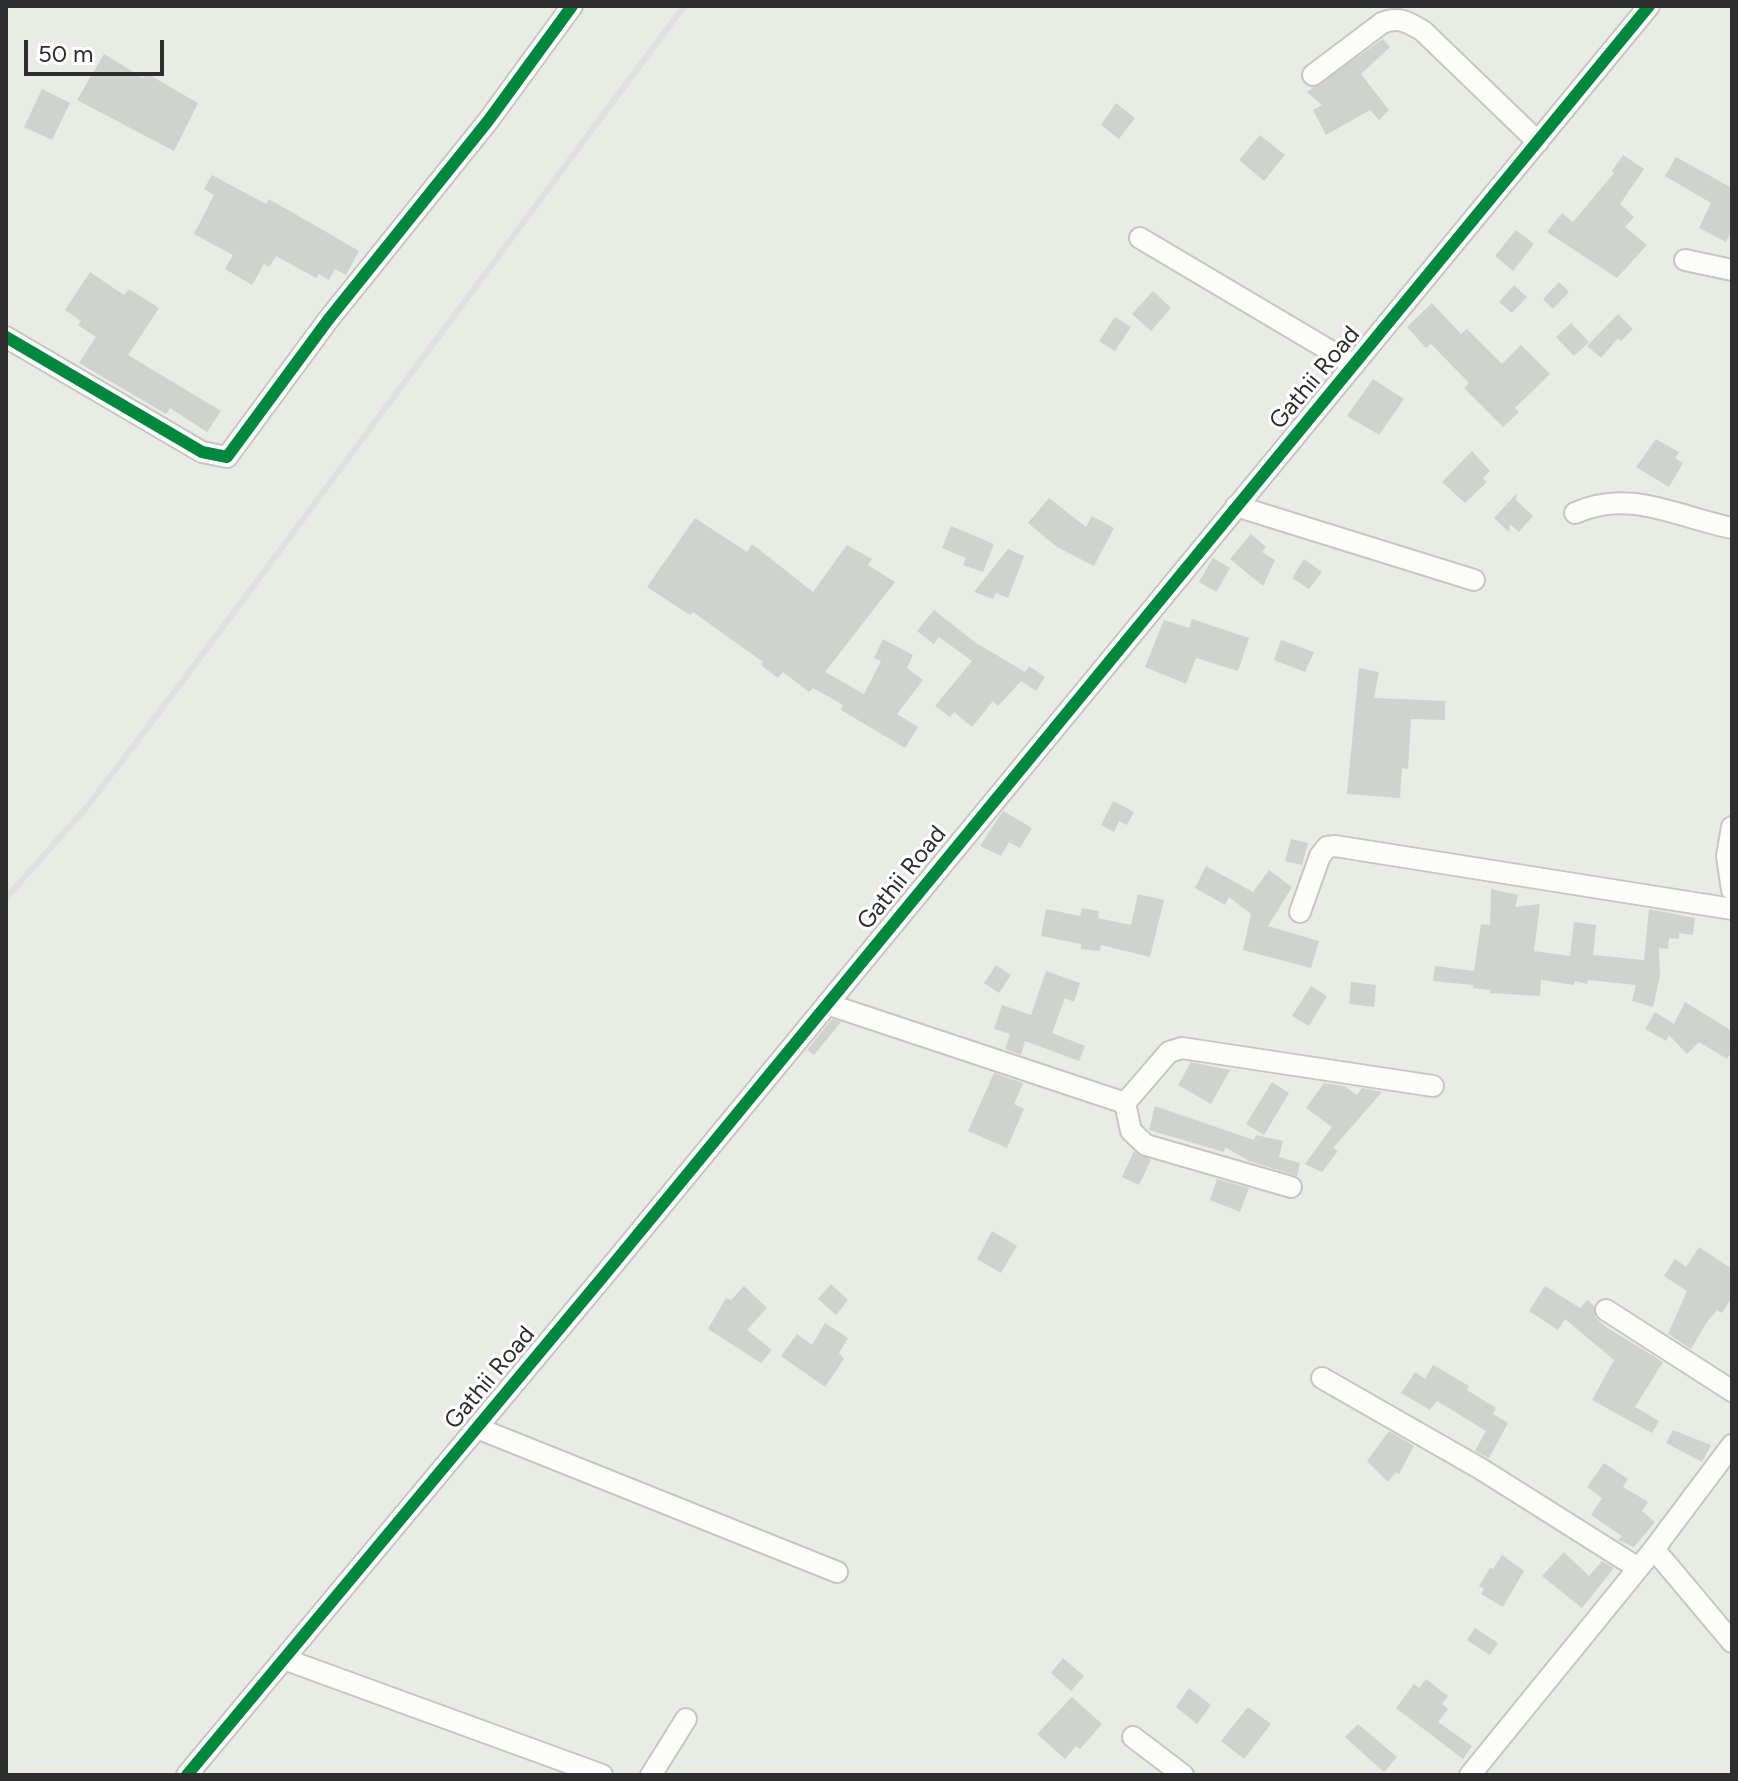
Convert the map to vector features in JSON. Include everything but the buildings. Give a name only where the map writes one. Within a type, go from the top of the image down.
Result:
[{"type":"street","points":[[6,337],[202,452],[227,457],[328,320],[488,121],[572,6]]},
{"type":"street","name":"Gathii Road","points":[[187,1775],[477,1428],[1649,6]]},
{"type":"street","points":[[1313,75],[1382,23],[1392,19],[1407,21],[1423,31],[1538,142]]},
{"type":"street","points":[[1140,238],[1354,365]]},
{"type":"street","points":[[1685,260],[1732,270]]},
{"type":"street","points":[[1575,513],[1612,501],[1636,502],[1732,528]]},
{"type":"street","points":[[1236,506],[1474,580]]},
{"type":"street","points":[[1732,827],[1727,856],[1732,890]]},
{"type":"street","points":[[1300,912],[1320,856],[1327,847],[1335,846],[1732,909]]},
{"type":"street","points":[[827,1004],[1125,1103]]},
{"type":"street","points":[[1125,1103],[1169,1052],[1182,1048],[1433,1086]]},
{"type":"street","points":[[1125,1103],[1131,1131],[1146,1145],[1291,1187]]},
{"type":"street","points":[[1606,1310],[1732,1391]]},
{"type":"street","points":[[1322,1378],[1481,1469],[1638,1568]]},
{"type":"street","points":[[477,1428],[837,1572]]},
{"type":"street","points":[[1470,1775],[1654,1549],[1732,1445]]},
{"type":"street","points":[[1654,1549],[1732,1642]]},
{"type":"street","points":[[284,1659],[602,1775]]},
{"type":"street","points":[[651,1775],[686,1719]]},
{"type":"street","points":[[1133,1737],[1183,1775]]},
{"type":"railway","points":[[6,898],[86,808],[182,682],[684,6]]},
{"type":"cycle path","points":[[6,337],[202,452],[227,457],[328,320],[488,121],[572,6]]},
{"type":"cycle path","points":[[187,1775],[606,1273],[1649,6]]}]
